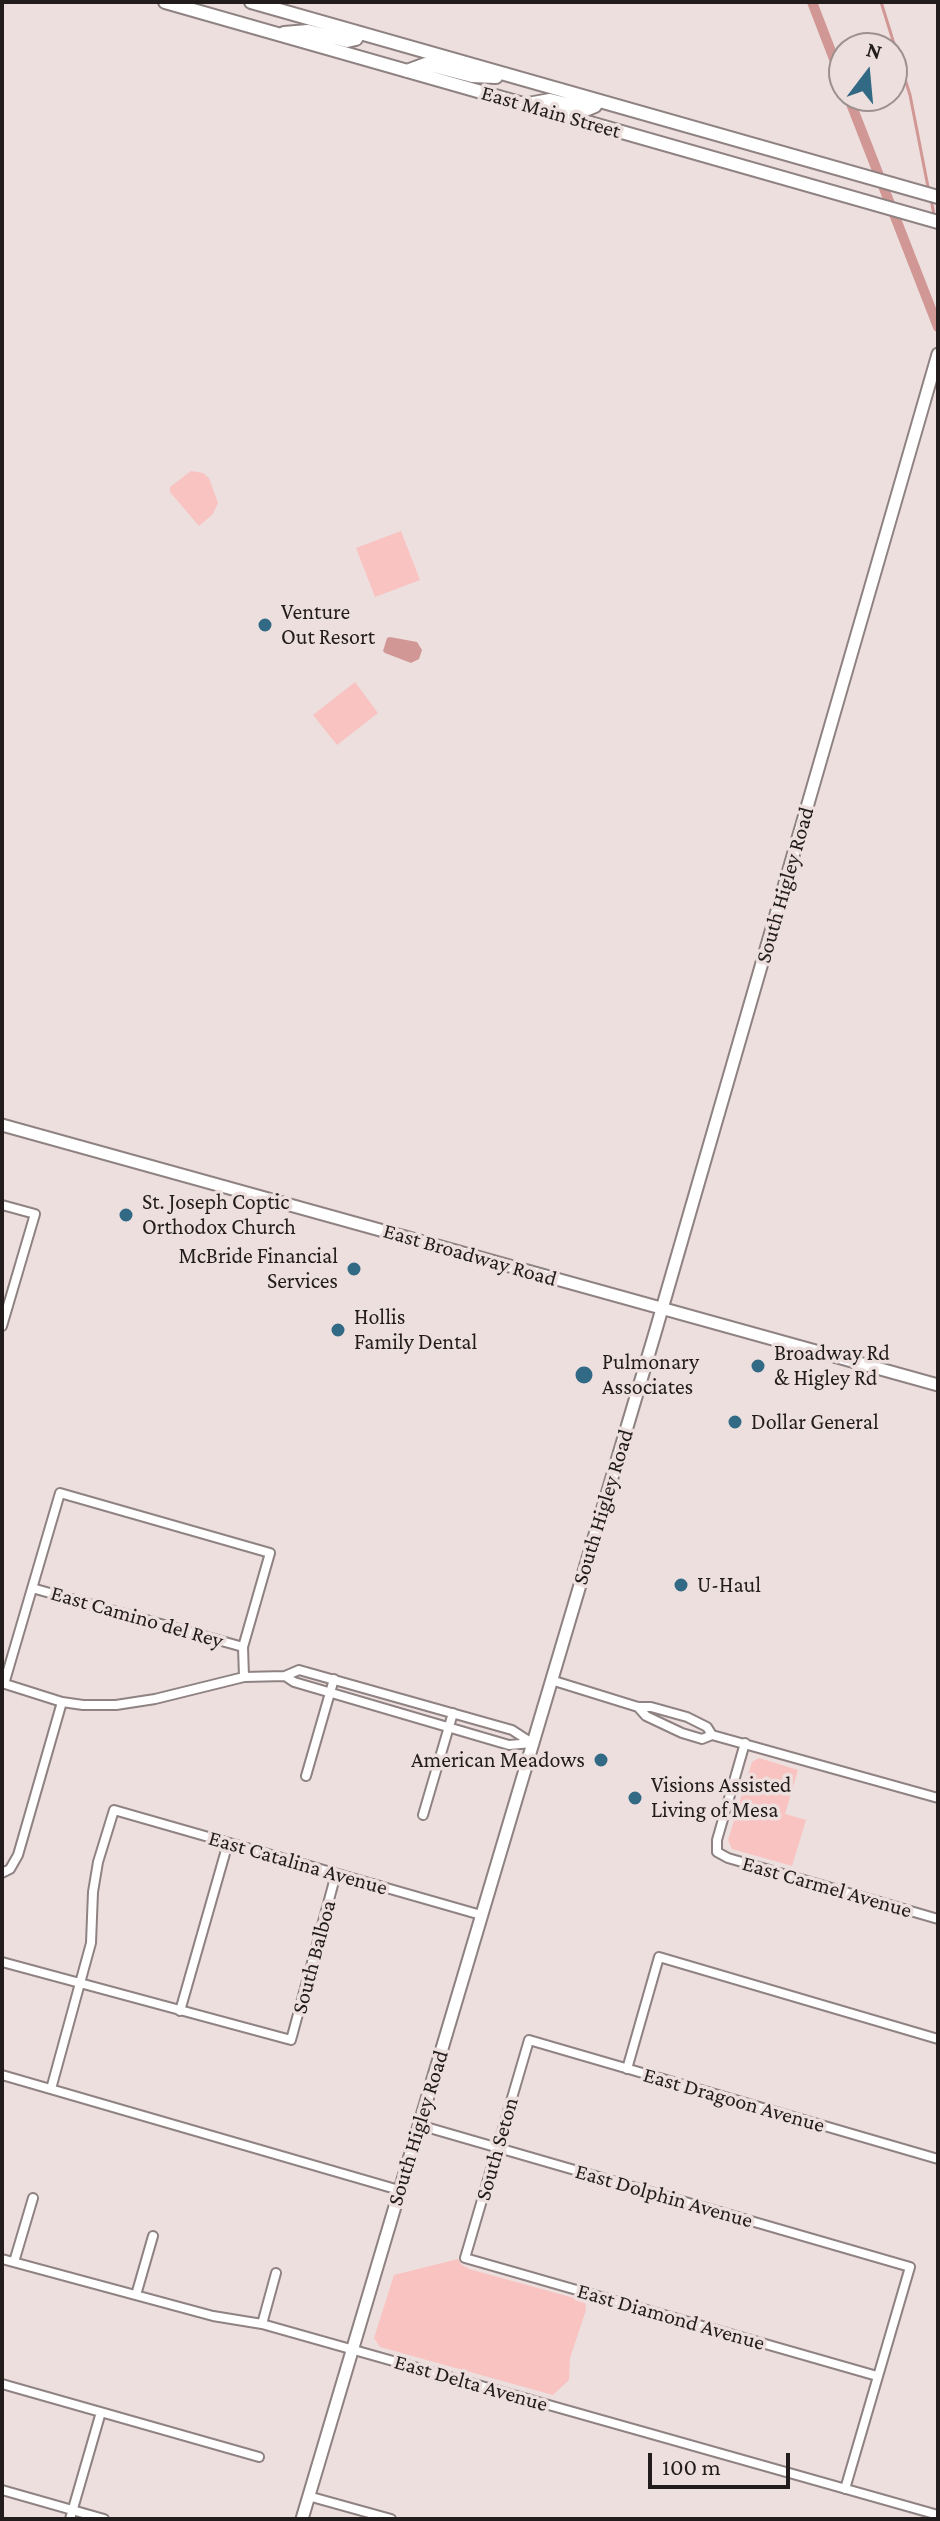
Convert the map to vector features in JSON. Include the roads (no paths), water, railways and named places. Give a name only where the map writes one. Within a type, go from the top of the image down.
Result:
[{"type":"main road","name":"East Main Street","points":[[165,2],[932,220]]},
{"type":"main road","name":"East Main Street","points":[[251,2],[938,197]]},
{"type":"main road","points":[[276,34],[308,31],[347,41],[356,39],[359,33]]},
{"type":"main road","points":[[407,71],[426,64],[472,76],[515,77]]},
{"type":"main road","points":[[525,105],[550,100],[588,109],[598,101]]},
{"type":"main road","name":"South Higley Road","points":[[302,2519],[662,1309],[938,354]]},
{"type":"main road","name":"East Broadway Road","points":[[2,1125],[938,1385]]},
{"type":"street","points":[[2,1205],[35,1214],[2,1326]]},
{"type":"street","points":[[244,1677],[243,1647],[270,1553],[60,1493],[3,1684],[62,1702],[116,1705],[155,1699],[244,1677],[285,1676],[299,1670],[512,1730],[532,1743]]},
{"type":"street","name":"East Camino del Rey","points":[[32,1588],[243,1647]]},
{"type":"street","points":[[285,1676],[294,1682],[509,1745],[532,1743]]},
{"type":"street","points":[[306,1776],[334,1679]]},
{"type":"street","points":[[551,1680],[638,1707],[651,1707],[687,1717],[707,1727],[712,1735]]},
{"type":"street","points":[[2,1873],[10,1869],[18,1855],[62,1702]]},
{"type":"street","points":[[638,1707],[646,1716],[682,1733],[702,1739],[712,1735],[745,1743],[938,1798]]},
{"type":"street","points":[[423,1815],[453,1713]]},
{"type":"street","name":"East Carmel Avenue","points":[[745,1743],[717,1840],[717,1852],[728,1858],[938,1919]]},
{"type":"street","name":"East Catalina Avenue","points":[[81,1984],[91,1943],[98,1862],[114,1810],[481,1915]]},
{"type":"street","points":[[2,1962],[180,2011],[228,1843]]},
{"type":"street","name":"South Balboa","points":[[180,2011],[291,2040],[336,1874]]},
{"type":"street","points":[[627,2069],[659,1957],[938,2039]]},
{"type":"street","points":[[51,2089],[81,1984]]},
{"type":"street","name":"East Dragoon Avenue","points":[[529,2040],[938,2159]]},
{"type":"street","name":"South Seton","points":[[465,2258],[529,2040]]},
{"type":"street","points":[[2,2075],[399,2190]]},
{"type":"street","name":"East Dolphin Avenue","points":[[419,2125],[910,2267],[877,2376]]},
{"type":"street","points":[[14,2262],[33,2198]]},
{"type":"street","points":[[136,2295],[153,2236]]},
{"type":"street","name":"East Diamond Avenue","points":[[465,2258],[877,2376]]},
{"type":"street","name":"East Delta Avenue","points":[[2,2259],[213,2316],[262,2324],[938,2515]]},
{"type":"street","points":[[262,2324],[276,2273]]},
{"type":"street","points":[[845,2489],[877,2376]]},
{"type":"street","points":[[2,2384],[259,2457]]},
{"type":"street","points":[[72,2514],[101,2412]]},
{"type":"street","points":[[2,2490],[72,2514],[104,2519]]},
{"type":"street","points":[[308,2496],[391,2519]]},
{"type":"waterway","points":[[812,2],[828,44]]},
{"type":"waterway","points":[[881,2],[910,95],[929,192]]},
{"type":"waterway","points":[[854,112],[938,327]]},
{"type":"waterway","points":[[931,199],[934,215]]},
{"type":"place","name":"Venture Out Resort","points":[[265,625]]},
{"type":"place","name":"St. Joseph Coptic Orthodox Church","points":[[126,1215]]},
{"type":"place","name":"McBride Financial Services","points":[[354,1269]]},
{"type":"place","name":"Hollis Family Dental","points":[[338,1330]]},
{"type":"place","name":"Broadway Rd & Higley Rd","points":[[758,1366]]},
{"type":"place","name":"Pulmonary Associates","points":[[584,1375]]},
{"type":"place","name":"Dollar General","points":[[735,1422]]},
{"type":"place","name":"U-Haul","points":[[681,1585]]},
{"type":"place","name":"American Meadows","points":[[601,1760]]},
{"type":"place","name":"Visions Assisted Living of Mesa","points":[[635,1798]]}]
